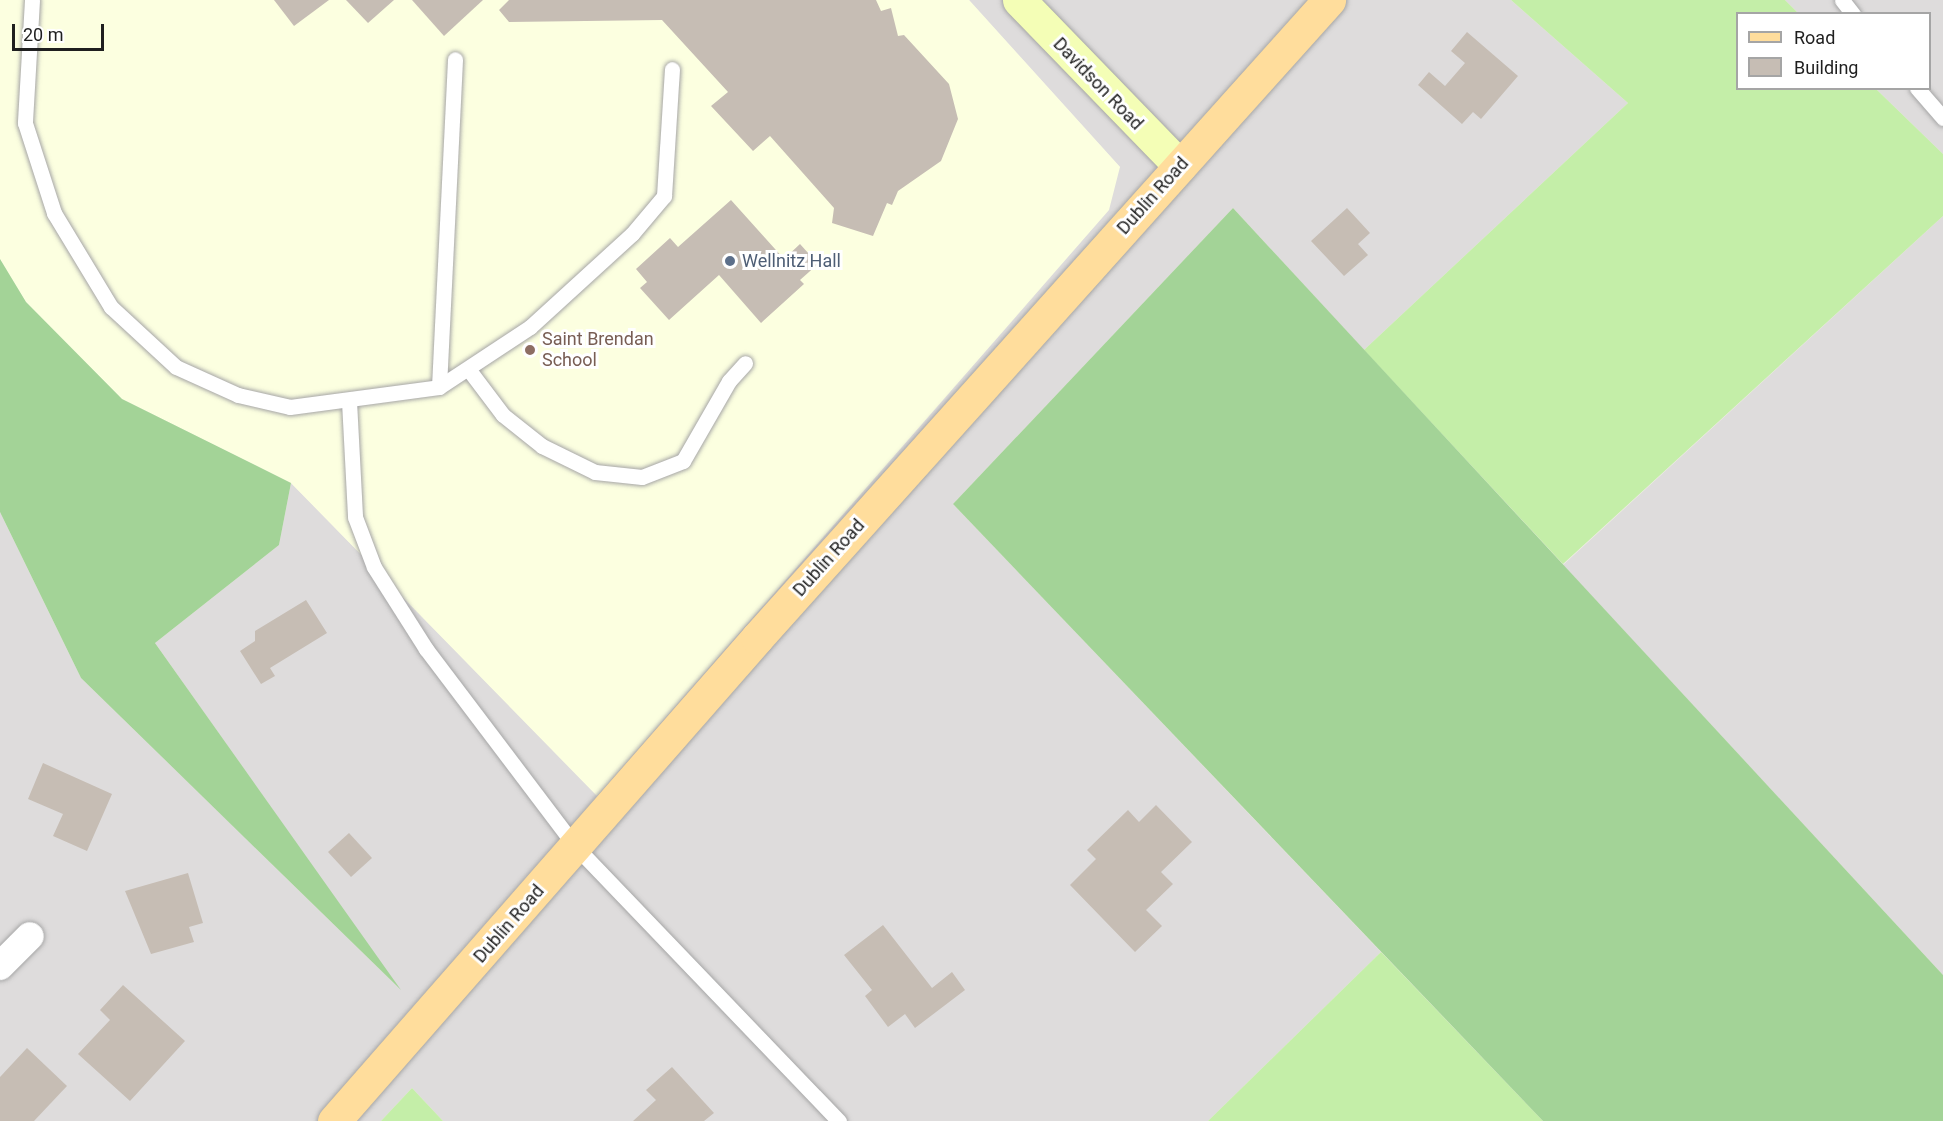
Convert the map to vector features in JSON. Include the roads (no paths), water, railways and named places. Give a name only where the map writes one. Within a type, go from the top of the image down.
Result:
[{"type":"main road","name":"Davidson Road","points":[[1019,0],[1180,166]]},
{"type":"main road","name":"Dublin Road","points":[[334,1121],[757,638],[1329,0]]},
{"type":"street","points":[[0,966],[30,936]]},
{"type":"lane","points":[[32,0],[25,123],[54,213],[111,307],[176,367],[238,395],[290,407],[349,401],[439,387],[469,370],[530,327],[632,234],[664,196],[672,69]]},
{"type":"lane","points":[[1842,0],[1851,12]]},
{"type":"lane","points":[[439,387],[455,59]]},
{"type":"lane","points":[[1919,90],[1943,118]]},
{"type":"lane","points":[[469,370],[503,415],[543,446],[595,472],[642,477],[683,461],[729,381],[745,363]]},
{"type":"lane","points":[[349,401],[355,517],[374,567],[426,649],[576,847],[840,1121]]},
{"type":"place","name":"Wellnitz Hall","points":[[730,261]]},
{"type":"place","name":"Saint Brendan School","points":[[530,350]]}]
